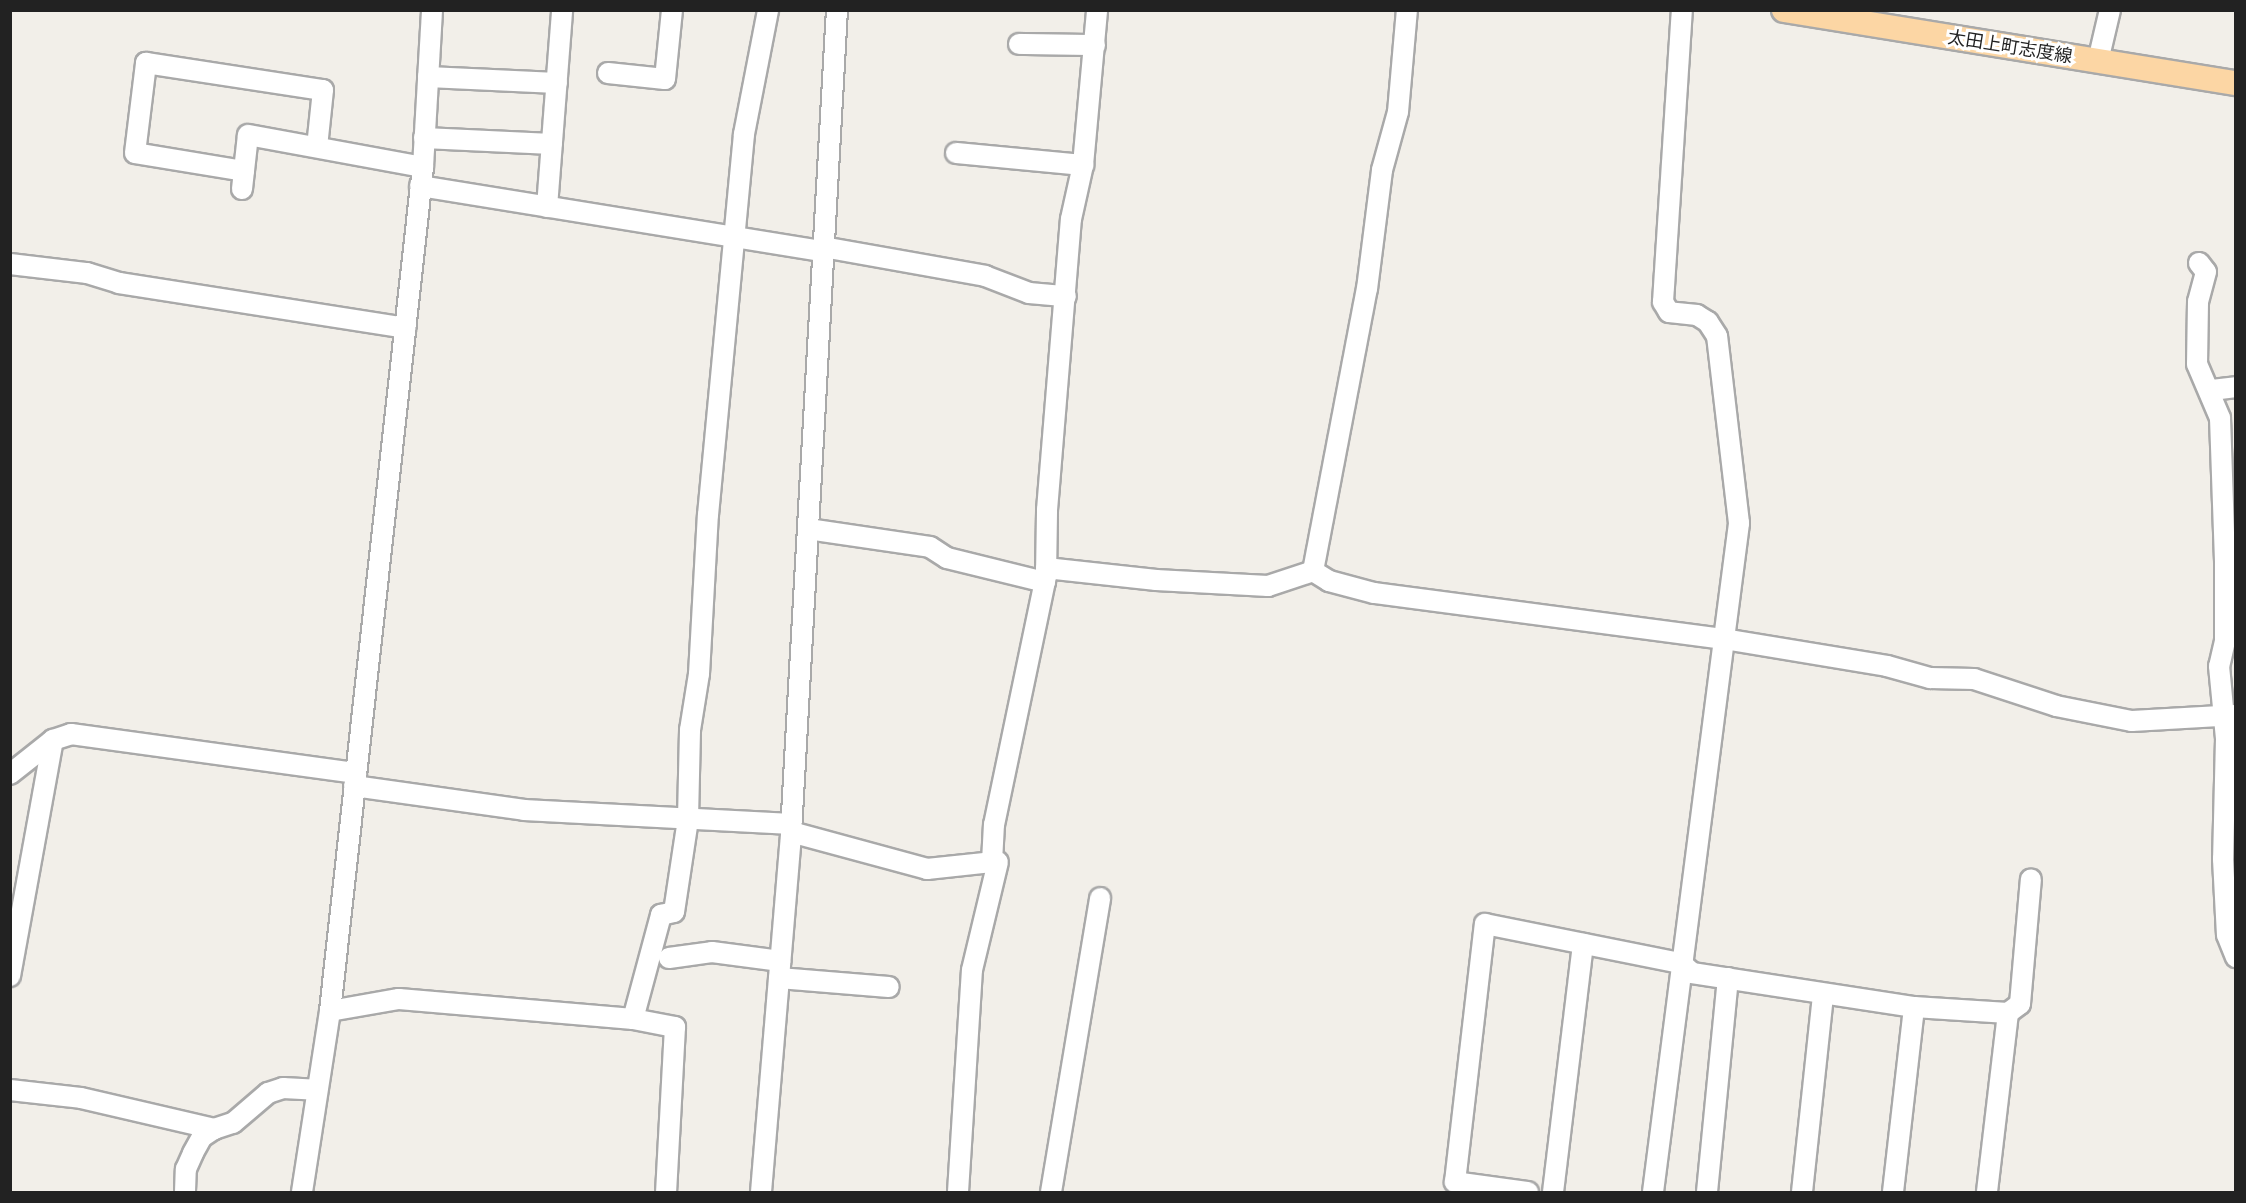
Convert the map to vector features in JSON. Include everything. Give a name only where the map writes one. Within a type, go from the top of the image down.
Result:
[{"type":"main road","name":"太田上町志度線","points":[[1784,10],[2235,83]]},
{"type":"street","points":[[302,1192],[330,1011],[423,167],[432,10]]},
{"type":"street","points":[[548,207],[562,10]]},
{"type":"street","points":[[608,73],[665,79],[672,10]]},
{"type":"street","points":[[633,1019],[661,915],[675,912],[688,819],[690,730],[699,674],[708,514],[737,237],[744,134],[768,10]]},
{"type":"street","points":[[761,1192],[791,828],[837,10]]},
{"type":"street","points":[[10,774],[53,740],[71,734],[524,810],[688,819],[791,828],[927,869],[992,862],[994,825],[1046,575],[1047,510],[1071,219],[1083,165],[1097,10]]},
{"type":"street","points":[[1313,571],[1367,289],[1382,171],[1398,112],[1407,10]]},
{"type":"street","points":[[1653,1192],[1739,523],[1717,336],[1708,322],[1697,315],[1669,312],[1663,302],[1682,10]]},
{"type":"street","points":[[2098,61],[2110,10]]},
{"type":"street","points":[[1019,44],[1095,45]]},
{"type":"street","points":[[317,147],[323,90],[146,63],[135,153],[243,180],[248,135],[423,167]]},
{"type":"street","points":[[428,77],[557,83]]},
{"type":"street","points":[[424,138],[552,144]]},
{"type":"street","points":[[956,153],[1083,165]]},
{"type":"street","points":[[420,186],[985,276],[1029,293],[1066,296]]},
{"type":"street","points":[[2199,262],[2206,272],[2198,302],[2198,364],[2212,390],[2220,418],[2225,640],[2219,666],[2228,715],[2223,870],[2228,935],[2235,957]]},
{"type":"street","points":[[10,264],[87,273],[119,283],[405,328]]},
{"type":"street","points":[[2212,390],[2235,387]]},
{"type":"street","points":[[808,529],[930,547],[947,558],[1046,575],[1268,586],[1313,571]]},
{"type":"street","points":[[1313,571],[1329,581],[1374,593],[1724,639],[1887,666],[1930,678],[1974,679],[2056,706],[2132,721],[2228,715]]},
{"type":"street","points":[[10,976],[53,740]]},
{"type":"street","points":[[958,1192],[972,970],[998,862]]},
{"type":"street","points":[[1528,1192],[1455,1182],[1485,924],[1682,963],[1692,973],[1914,1006],[2008,1013],[2020,1004],[2031,879]]},
{"type":"street","points":[[1051,1192],[1100,898]]},
{"type":"street","points":[[1553,1192],[1583,944]]},
{"type":"street","points":[[669,958],[712,952],[780,969],[889,987]]},
{"type":"street","points":[[1707,1192],[1728,978]]},
{"type":"street","points":[[1802,1192],[1823,994]]},
{"type":"street","points":[[330,1011],[399,999],[633,1019],[675,1028],[666,1192]]},
{"type":"street","points":[[1893,1192],[1914,1006]]},
{"type":"street","points":[[1987,1192],[2008,1013]]},
{"type":"street","points":[[185,1192],[186,1169],[202,1137],[233,1123],[268,1093],[283,1088],[316,1090]]},
{"type":"street","points":[[10,1090],[81,1098],[214,1130]]}]
